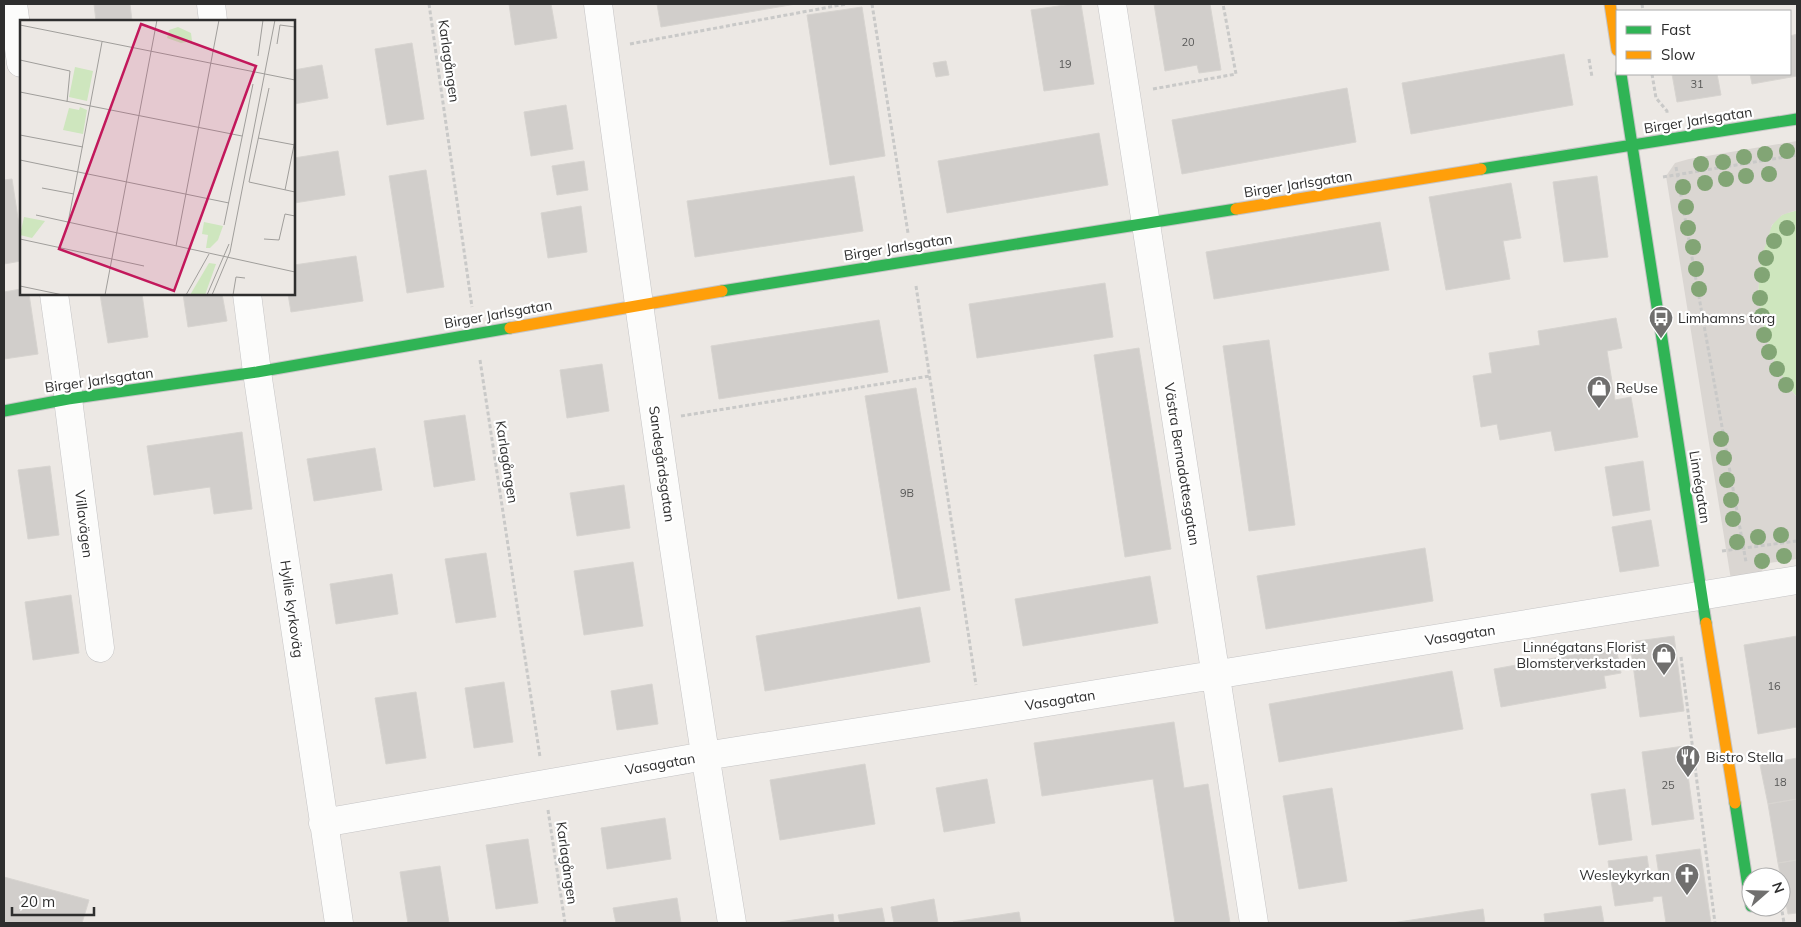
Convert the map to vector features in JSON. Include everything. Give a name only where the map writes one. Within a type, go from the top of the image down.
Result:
[{"type":"street","points":[[13,4],[20,56]]},
{"type":"street","points":[[211,4],[213,20]]},
{"type":"street","name":"Sandegårdsgatan","points":[[598,4],[639,305],[705,756],[732,923]]},
{"type":"street","name":"Västra Bernadottesgatan","points":[[1112,4],[1214,675],[1254,923]]},
{"type":"street","points":[[1610,4],[1616,43]]},
{"type":"street","name":"Linnégatan","points":[[1621,75],[1701,596],[1745,867]]},
{"type":"street","name":"Birger Jarlsgatan","points":[[4,411],[257,372],[639,305],[912,260],[1146,224],[1602,149],[1797,120]]},
{"type":"street","name":"Villavägen","points":[[54,295],[100,648]]},
{"type":"street","name":"Hyllie kyrkoväg","points":[[247,295],[339,923]]},
{"type":"street","name":"Vasagatan","points":[[323,823],[705,756],[1797,580]]},
{"type":"path","name":"Karlagången","points":[[429,4],[476,333],[565,923]]},
{"type":"path","points":[[604,48],[846,4]]},
{"type":"path","points":[[872,4],[980,713]]},
{"type":"path","points":[[1126,94],[1236,74],[1223,4]]},
{"type":"path","points":[[1652,75],[1656,98],[1667,111],[1668,116]]},
{"type":"path","points":[[1666,176],[1797,155]]},
{"type":"path","points":[[1675,163],[1751,587]]},
{"type":"path","points":[[656,420],[930,376]]},
{"type":"path","points":[[1726,551],[1797,541]]},
{"type":"green space","points":[[1797,210],[1797,397],[1775,363],[1768,343],[1762,322],[1758,279],[1766,240],[1772,226],[1782,215]]},
{"type":"shaded area","name":"Limhamns torg","points":[[1797,141],[1797,210],[1782,215],[1772,225],[1761,259],[1758,293],[1765,333],[1774,361],[1789,388],[1797,397],[1797,559],[1769,563],[1756,577],[1731,580],[1666,176],[1675,163],[1689,159]]},
{"type":"building","points":[[94,4],[130,4],[132,20],[96,20]]},
{"type":"building","points":[[509,4],[551,4],[557,38],[515,45]]},
{"type":"building","points":[[657,4],[796,4],[661,27]]},
{"type":"building","points":[[1081,4],[1094,84],[1044,91],[1031,10]]},
{"type":"building","points":[[1154,4],[1210,4],[1221,70],[1199,73],[1197,65],[1165,71]]},
{"type":"building","points":[[862,7],[885,156],[830,165],[807,15]]},
{"type":"building","points":[[1797,34],[1797,76],[1752,84],[1750,75],[1791,75],[1791,36]]},
{"type":"building","points":[[412,43],[424,119],[387,125],[375,49]]},
{"type":"building","points":[[1564,54],[1573,105],[1411,134],[1402,83]]},
{"type":"building","points":[[946,61],[949,75],[936,77],[933,63]]},
{"type":"building","points":[[322,65],[328,98],[295,104],[295,70]]},
{"type":"building","points":[[1672,75],[1717,75],[1721,95],[1677,102]]},
{"type":"building","points":[[1347,88],[1356,142],[1182,174],[1172,120]]},
{"type":"building","points":[[566,105],[573,149],[531,156],[524,112]]},
{"type":"building","points":[[1099,133],[1108,185],[947,213],[938,161]]},
{"type":"building","points":[[338,151],[345,195],[295,203],[295,158]]},
{"type":"building","points":[[584,161],[588,190],[557,195],[552,166]]},
{"type":"building","points":[[426,170],[444,287],[407,293],[389,176]]},
{"type":"building","points":[[854,176],[863,231],[695,257],[687,201]]},
{"type":"building","points":[[1597,176],[1608,257],[1564,262],[1553,182]]},
{"type":"building","points":[[12,179],[20,231],[20,261],[4,264],[4,180]]},
{"type":"building","points":[[1511,183],[1521,238],[1503,241],[1510,279],[1446,290],[1429,197]]},
{"type":"building","points":[[581,206],[587,252],[548,258],[541,213]]},
{"type":"building","points":[[1380,222],[1389,270],[1214,299],[1206,252]]},
{"type":"building","points":[[356,256],[363,301],[291,312],[288,295],[295,295],[295,265]]},
{"type":"building","points":[[1105,283],[1113,337],[977,358],[969,304]]},
{"type":"building","points":[[20,289],[20,295],[29,295],[38,354],[4,359],[4,292]]},
{"type":"building","points":[[100,295],[142,295],[148,337],[108,343]]},
{"type":"building","points":[[183,295],[222,295],[227,321],[188,327]]},
{"type":"building","points":[[1616,318],[1622,348],[1607,351],[1615,400],[1631,397],[1638,437],[1555,451],[1551,431],[1500,440],[1497,424],[1481,427],[1473,376],[1492,373],[1489,353],[1540,345],[1538,331]]},
{"type":"building","points":[[879,320],[888,372],[719,399],[711,346]]},
{"type":"building","points":[[1269,340],[1295,525],[1249,531],[1223,346]]},
{"type":"building","points":[[1139,348],[1171,549],[1125,557],[1094,355]]},
{"type":"building","points":[[602,364],[609,411],[567,418],[560,370]]},
{"type":"building","points":[[916,388],[950,590],[898,599],[865,396]]},
{"type":"building","points":[[465,415],[475,480],[434,487],[424,421]]},
{"type":"building","points":[[242,432],[252,509],[214,514],[210,487],[154,495],[147,446]]},
{"type":"building","points":[[375,448],[382,490],[314,501],[307,459]]},
{"type":"building","points":[[1643,461],[1650,510],[1613,516],[1605,467]]},
{"type":"building","points":[[50,466],[59,535],[28,539],[18,470]]},
{"type":"building","points":[[624,485],[630,528],[577,536],[570,493]]},
{"type":"building","points":[[1651,520],[1659,566],[1620,572],[1612,527]]},
{"type":"building","points":[[1425,548],[1433,601],[1266,629],[1257,576]]},
{"type":"building","points":[[486,553],[496,617],[456,623],[445,559]]},
{"type":"building","points":[[633,562],[643,626],[584,635],[574,571]]},
{"type":"building","points":[[392,574],[398,614],[336,624],[330,584]]},
{"type":"building","points":[[1150,576],[1158,623],[1023,646],[1015,599]]},
{"type":"building","points":[[71,595],[79,653],[33,660],[25,602]]},
{"type":"building","points":[[920,607],[930,662],[765,691],[756,636]]},
{"type":"building","points":[[1674,636],[1684,711],[1640,717],[1630,642]]},
{"type":"building","points":[[1797,636],[1797,727],[1758,734],[1744,645]]},
{"type":"building","points":[[1616,647],[1621,673],[1604,676],[1606,688],[1501,707],[1494,669]]},
{"type":"building","points":[[1452,671],[1463,729],[1279,762],[1269,704]]},
{"type":"building","points":[[504,682],[513,742],[474,748],[465,688]]},
{"type":"building","points":[[652,684],[658,724],[617,730],[611,691]]},
{"type":"building","points":[[416,692],[426,758],[386,764],[375,698]]},
{"type":"building","points":[[1174,722],[1184,788],[1208,784],[1230,923],[1175,923],[1153,779],[1042,796],[1034,743]]},
{"type":"building","points":[[1684,746],[1694,819],[1652,825],[1642,752]]},
{"type":"building","points":[[1797,758],[1797,799],[1768,804],[1760,765]]},
{"type":"building","points":[[865,764],[875,824],[780,840],[770,780]]},
{"type":"building","points":[[987,779],[995,823],[944,832],[936,788]]},
{"type":"building","points":[[1332,788],[1347,881],[1299,889],[1283,796]]},
{"type":"building","points":[[1625,789],[1632,840],[1599,845],[1591,794]]},
{"type":"building","points":[[1797,799],[1797,860],[1778,863],[1768,804]]},
{"type":"building","points":[[665,818],[671,859],[607,869],[601,828]]},
{"type":"building","points":[[528,839],[538,903],[496,909],[486,845]]},
{"type":"building","points":[[1700,849],[1711,923],[1666,923],[1662,896],[1653,897],[1653,901],[1615,906],[1608,861],[1647,856],[1650,877],[1659,875],[1656,855]]},
{"type":"building","points":[[1797,860],[1797,913],[1791,914],[1791,867],[1779,867],[1778,863]]},
{"type":"building","points":[[440,866],[449,923],[408,923],[400,872]]},
{"type":"building","points":[[4,877],[89,900],[82,923],[4,923]]},
{"type":"building","points":[[677,898],[681,923],[616,923],[613,908]]},
{"type":"building","points":[[934,899],[938,923],[894,923],[891,907]]},
{"type":"building","points":[[1601,906],[1604,923],[1545,923],[1544,914]]},
{"type":"building","points":[[882,908],[885,923],[840,923],[838,915]]},
{"type":"building","points":[[1483,909],[1485,923],[1392,923]]},
{"type":"building","points":[[1019,912],[1021,923],[953,922]]},
{"type":"building","points":[[833,914],[834,923],[780,923],[780,922]]},
{"type":"traffic: fast","points":[[1621,75],[1706,623]]},
{"type":"traffic: fast","points":[[1481,169],[1797,119]]},
{"type":"traffic: fast","points":[[722,291],[1236,209]]},
{"type":"traffic: fast","points":[[4,411],[68,399],[257,372],[510,328]]},
{"type":"traffic: fast","points":[[1735,803],[1745,867]]},
{"type":"traffic: slow","points":[[1610,4],[1616,43]]},
{"type":"traffic: slow","points":[[1236,209],[1481,169]]},
{"type":"traffic: slow","points":[[510,328],[722,291]]},
{"type":"traffic: slow","points":[[1706,623],[1735,803]]},
{"type":"place","name":"Limhamns torg","points":[[1661,339]]},
{"type":"place","name":"ReUse","points":[[1599,409]]},
{"type":"place","name":"Linnégatans Florist Blomsterverkstaden","points":[[1664,676]]},
{"type":"place","name":"Bistro Stella","points":[[1688,778]]},
{"type":"place","name":"Wesleykyrkan","points":[[1687,896]]}]
